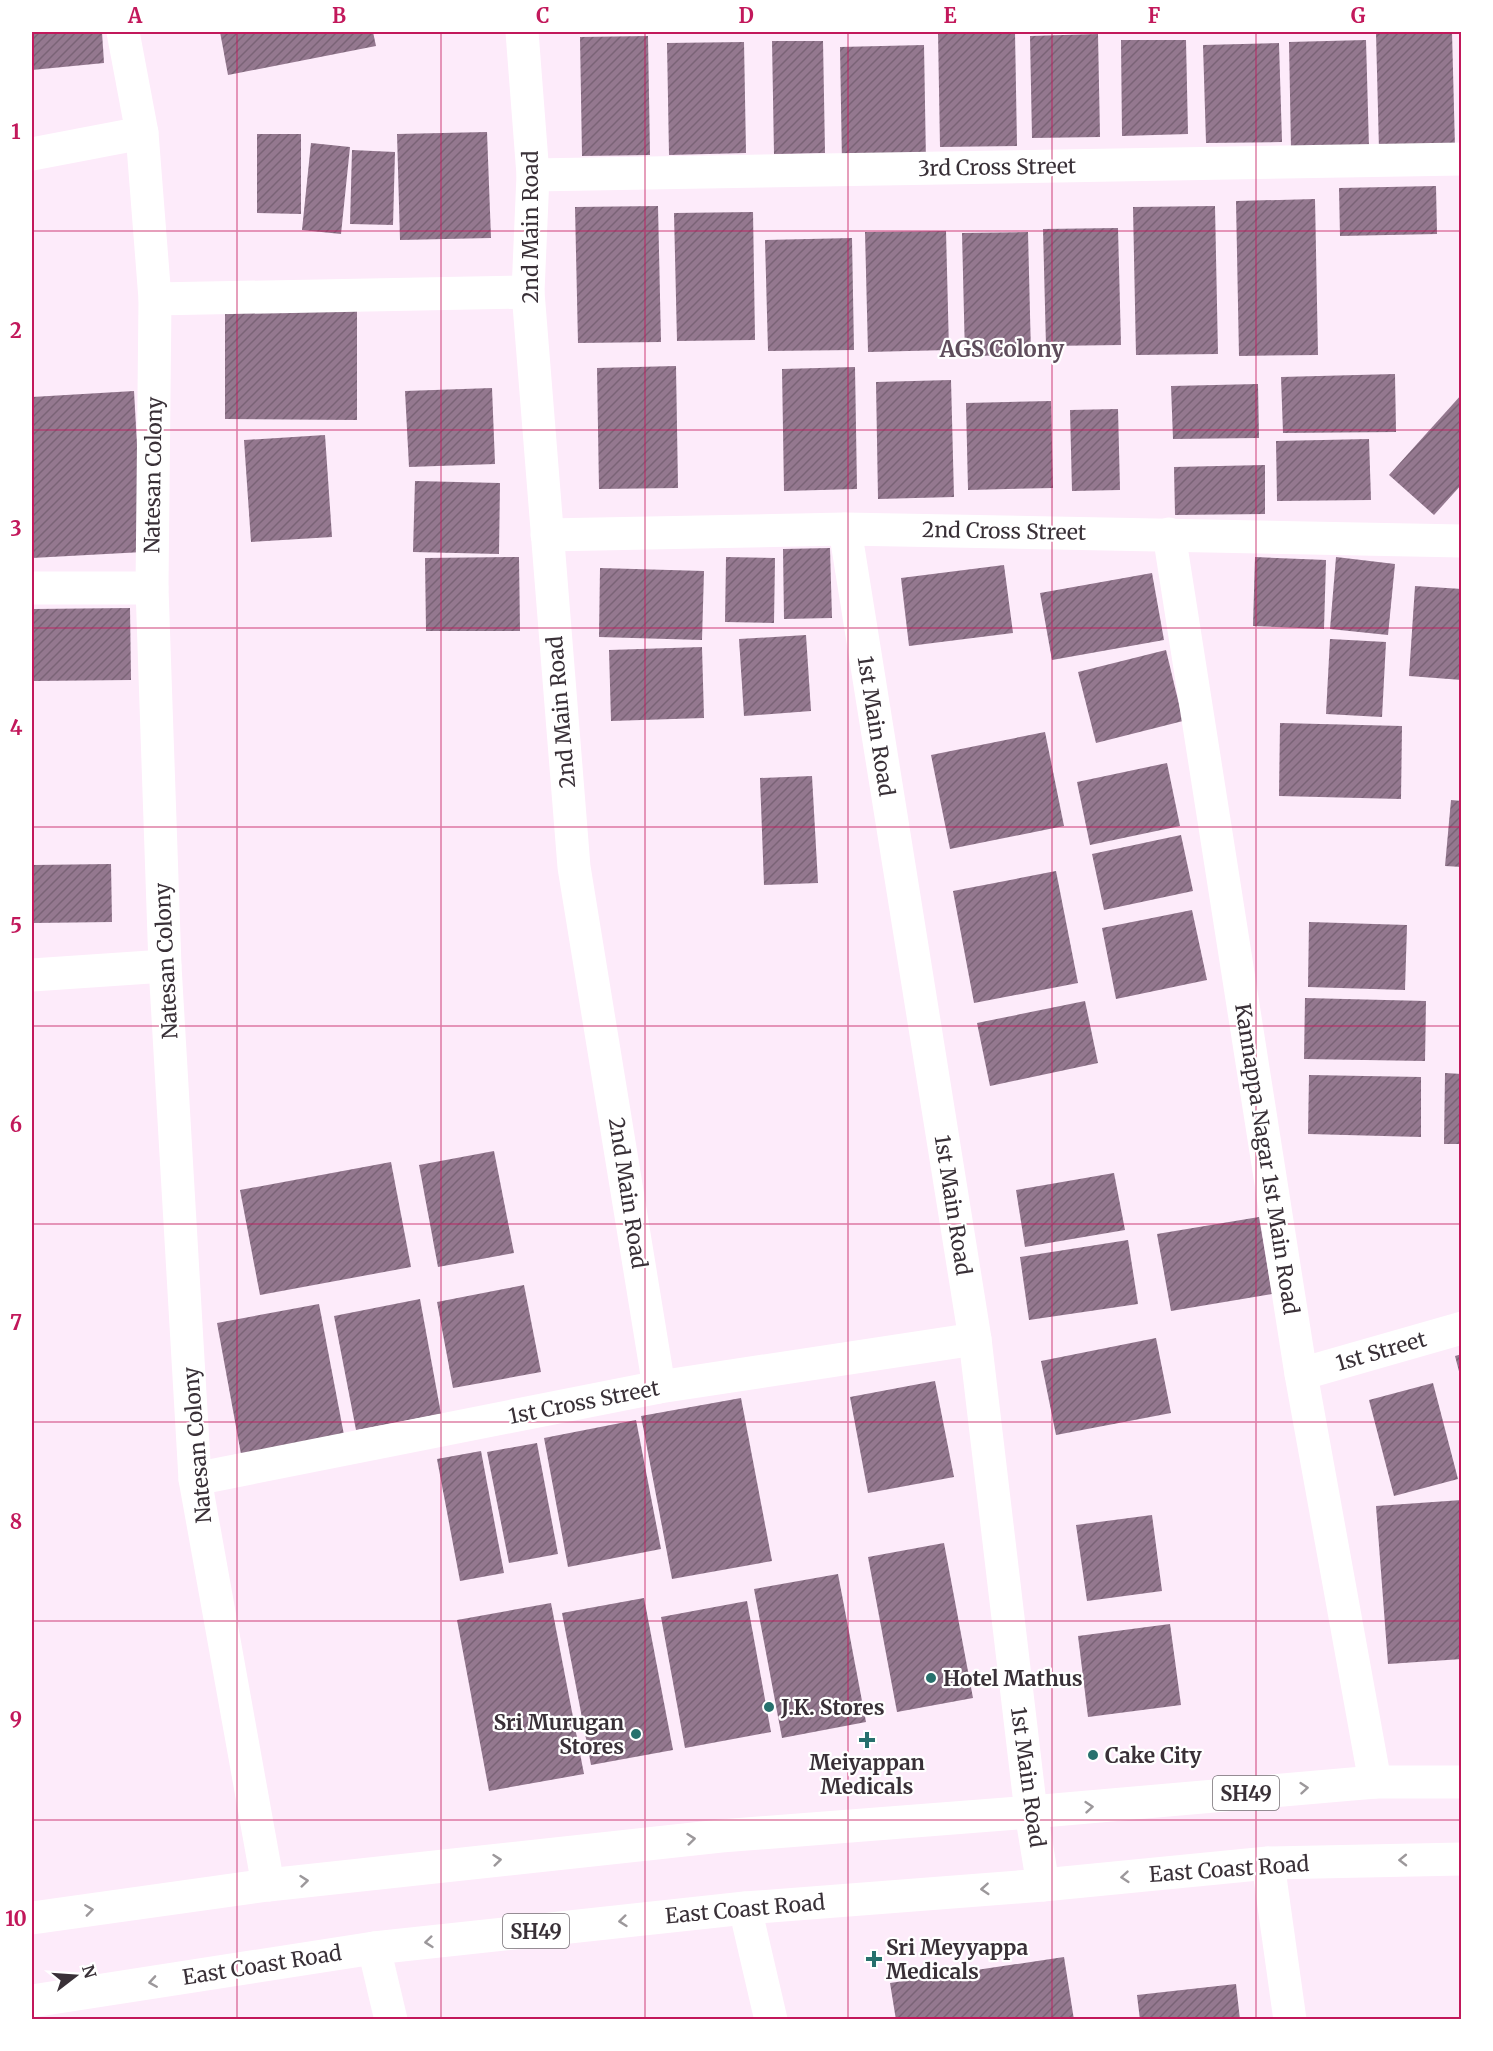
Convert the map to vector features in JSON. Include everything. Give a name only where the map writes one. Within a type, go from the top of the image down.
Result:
[{"type":"street","name":"Natesan Colony","points":[[123,32],[142,133],[155,299],[152,588],[165,966],[195,1479],[267,1885]]},
{"type":"street","name":"2nd Main Road","points":[[522,32],[533,175],[528,292],[574,867],[659,1387]]},
{"type":"street","points":[[32,154],[142,133]]},
{"type":"street","name":"3rd Cross Street","points":[[533,175],[1461,159]]},
{"type":"street","points":[[155,299],[528,292]]},
{"type":"street","name":"2nd Cross Street","points":[[547,535],[845,529],[1461,541]]},
{"type":"street","name":"1st Main Road","points":[[845,529],[975,1339],[1031,1812],[1043,1885]]},
{"type":"street","name":"Kannappa Nagar 1st Main Road","points":[[1169,534],[1301,1374],[1375,1782]]},
{"type":"street","points":[[32,588],[152,588]]},
{"type":"street","points":[[32,975],[165,966]]},
{"type":"street","name":"1st Street","points":[[1301,1374],[1461,1328]]},
{"type":"street","name":"1st Cross Street","points":[[195,1479],[659,1387],[975,1339]]},
{"type":"street","name":"SH49","points":[[32,1918],[267,1885],[721,1836],[1375,1782],[1461,1782]]},
{"type":"street","name":"East Coast Road","points":[[32,2001],[374,1948],[745,1908],[1043,1885],[1268,1863],[1461,1859]]},
{"type":"street","points":[[1268,1863],[1290,2019]]},
{"type":"street","points":[[745,1908],[771,2019]]},
{"type":"street","points":[[374,1948],[391,2019]]},
{"type":"building","points":[[32,32],[102,32],[104,63],[32,70]]},
{"type":"building","points":[[220,32],[373,32],[376,46],[228,75]]},
{"type":"building","points":[[938,32],[1015,32],[1017,146],[940,147]]},
{"type":"building","points":[[1452,32],[1455,148],[1379,150],[1376,33]]},
{"type":"building","points":[[1098,34],[1100,137],[1032,138],[1030,36]]},
{"type":"building","points":[[648,36],[650,155],[582,156],[580,37]]},
{"type":"building","points":[[1121,40],[1186,40],[1188,134],[1122,136]]},
{"type":"building","points":[[1366,40],[1369,148],[1291,149],[1289,42]]},
{"type":"building","points":[[772,41],[823,41],[825,153],[774,154]]},
{"type":"building","points":[[744,42],[746,153],[669,155],[667,43]]},
{"type":"building","points":[[1279,43],[1282,142],[1206,143],[1203,45]]},
{"type":"building","points":[[924,45],[926,163],[842,164],[840,47]]},
{"type":"building","points":[[487,132],[491,238],[400,240],[397,134]]},
{"type":"building","points":[[257,134],[301,134],[301,214],[257,213]]},
{"type":"building","points":[[311,143],[350,147],[341,234],[302,230]]},
{"type":"building","points":[[352,150],[395,152],[393,225],[350,224]]},
{"type":"building","points":[[1436,186],[1437,234],[1340,236],[1339,188]]},
{"type":"building","points":[[1315,199],[1318,355],[1239,356],[1236,201]]},
{"type":"building","points":[[658,206],[661,342],[578,343],[575,207]]},
{"type":"building","points":[[1215,206],[1218,354],[1136,355],[1133,207]]},
{"type":"building","points":[[753,212],[755,340],[677,341],[674,213]]},
{"type":"building","points":[[1118,228],[1121,345],[1046,346],[1043,229]]},
{"type":"building","points":[[946,231],[949,350],[868,352],[865,232]]},
{"type":"building","points":[[1028,232],[1031,355],[965,356],[962,233]]},
{"type":"building","points":[[852,238],[854,350],[768,351],[765,240]]},
{"type":"building","points":[[225,304],[357,305],[357,420],[225,419]]},
{"type":"building","points":[[676,366],[678,488],[599,489],[597,368]]},
{"type":"building","points":[[855,367],[857,489],[784,491],[782,369]]},
{"type":"building","points":[[1395,374],[1396,432],[1283,433],[1281,377]]},
{"type":"building","points":[[951,380],[954,497],[878,499],[876,382]]},
{"type":"building","points":[[1258,384],[1259,438],[1173,439],[1171,386]]},
{"type":"building","points":[[492,388],[495,464],[409,467],[405,391]]},
{"type":"building","points":[[134,391],[143,552],[32,558],[32,397]]},
{"type":"building","points":[[1462,394],[1462,484],[1434,515],[1389,475]]},
{"type":"building","points":[[1051,401],[1053,488],[968,490],[966,403]]},
{"type":"building","points":[[1118,409],[1120,490],[1072,491],[1070,410]]},
{"type":"building","points":[[325,435],[332,537],[251,542],[244,440]]},
{"type":"building","points":[[1369,439],[1371,500],[1277,501],[1276,441]]},
{"type":"building","points":[[1265,465],[1265,514],[1175,515],[1174,467]]},
{"type":"building","points":[[415,481],[500,483],[499,554],[413,552]]},
{"type":"building","points":[[830,548],[832,618],[784,619],[783,549]]},
{"type":"building","points":[[519,557],[520,631],[426,631],[425,558]]},
{"type":"building","points":[[726,557],[775,558],[774,623],[725,622]]},
{"type":"building","points":[[1255,557],[1326,560],[1324,629],[1253,626]]},
{"type":"building","points":[[1336,557],[1395,564],[1388,635],[1330,629]]},
{"type":"building","points":[[1004,565],[1013,633],[909,646],[901,578]]},
{"type":"building","points":[[600,568],[704,571],[702,640],[599,637]]},
{"type":"building","points":[[1152,573],[1164,640],[1052,660],[1040,593]]},
{"type":"building","points":[[1415,586],[1462,589],[1462,680],[1409,676]]},
{"type":"building","points":[[130,608],[131,680],[34,681],[33,609]]},
{"type":"building","points":[[806,635],[811,711],[744,716],[739,639]]},
{"type":"building","points":[[1330,639],[1386,642],[1382,717],[1326,714]]},
{"type":"building","points":[[702,647],[704,718],[611,721],[609,650]]},
{"type":"building","points":[[1166,650],[1183,721],[1096,743],[1078,672]]},
{"type":"building","points":[[1280,723],[1402,726],[1401,799],[1279,796]]},
{"type":"building","points":[[1045,732],[1064,826],[950,849],[931,755]]},
{"type":"building","points":[[1167,763],[1180,826],[1090,845],[1077,782]]},
{"type":"building","points":[[812,776],[818,883],[764,885],[760,778]]},
{"type":"building","points":[[1451,800],[1462,801],[1462,867],[1445,866]]},
{"type":"building","points":[[1181,835],[1193,891],[1104,910],[1092,854]]},
{"type":"building","points":[[111,864],[112,922],[33,923],[33,865]]},
{"type":"building","points":[[1056,871],[1078,983],[974,1003],[953,891]]},
{"type":"building","points":[[1192,910],[1207,980],[1116,999],[1102,928]]},
{"type":"building","points":[[1309,922],[1407,925],[1405,990],[1308,987]]},
{"type":"building","points":[[1305,998],[1426,1001],[1425,1061],[1304,1059]]},
{"type":"building","points":[[1085,1001],[1098,1063],[990,1086],[977,1023]]},
{"type":"building","points":[[1445,1073],[1462,1074],[1462,1144],[1444,1144]]},
{"type":"building","points":[[1309,1075],[1421,1077],[1421,1137],[1308,1134]]},
{"type":"building","points":[[494,1151],[514,1253],[438,1267],[419,1165]]},
{"type":"building","points":[[391,1162],[411,1267],[260,1295],[240,1190]]},
{"type":"building","points":[[1114,1173],[1125,1230],[1025,1247],[1016,1190]]},
{"type":"building","points":[[1259,1217],[1272,1294],[1171,1311],[1157,1234]]},
{"type":"building","points":[[1128,1240],[1138,1304],[1029,1320],[1020,1257]]},
{"type":"building","points":[[524,1285],[541,1372],[453,1388],[437,1302]]},
{"type":"building","points":[[420,1299],[441,1414],[356,1430],[334,1316]]},
{"type":"building","points":[[319,1304],[344,1435],[241,1454],[217,1323]]},
{"type":"building","points":[[1156,1338],[1171,1413],[1056,1435],[1041,1361]]},
{"type":"building","points":[[1462,1354],[1462,1379],[1461,1379],[1455,1356]]},
{"type":"building","points":[[935,1381],[954,1477],[868,1493],[850,1397]]},
{"type":"building","points":[[1433,1383],[1458,1479],[1394,1496],[1369,1400]]},
{"type":"building","points":[[741,1398],[772,1561],[672,1579],[641,1416]]},
{"type":"building","points":[[636,1420],[661,1549],[568,1567],[544,1438]]},
{"type":"building","points":[[537,1443],[558,1554],[509,1563],[487,1452]]},
{"type":"building","points":[[481,1451],[504,1573],[460,1581],[437,1459]]},
{"type":"building","points":[[1462,1500],[1462,1659],[1388,1664],[1376,1506]]},
{"type":"building","points":[[1152,1515],[1162,1591],[1087,1601],[1076,1525]]},
{"type":"building","points":[[944,1543],[973,1698],[897,1712],[868,1557]]},
{"type":"building","points":[[838,1574],[866,1722],[782,1738],[754,1589]]},
{"type":"building","points":[[644,1598],[673,1750],[591,1765],[562,1613]]},
{"type":"building","points":[[747,1601],[771,1732],[685,1748],[661,1617]]},
{"type":"building","points":[[551,1603],[584,1774],[489,1791],[457,1620]]},
{"type":"building","points":[[1170,1624],[1181,1705],[1088,1717],[1078,1636]]},
{"type":"building","points":[[1064,1957],[1074,2020],[896,2020],[890,1983]]},
{"type":"building","points":[[1236,1984],[1240,2020],[1140,2020],[1137,1995]]},
{"type":"place","name":"Hotel Mathus","points":[[931,1678]]},
{"type":"place","name":"J.K. Stores","points":[[769,1707]]},
{"type":"place","name":"Sri Murugan Stores","points":[[636,1734]]},
{"type":"place","name":"Meiyappan Medicals","points":[[867,1740]]},
{"type":"place","name":"Cake City","points":[[1093,1755]]},
{"type":"place","name":"Sri Meyyappa Medicals","points":[[874,1959]]},
{"type":"district","name":"AGS Colony","points":[[1002,349]]}]
